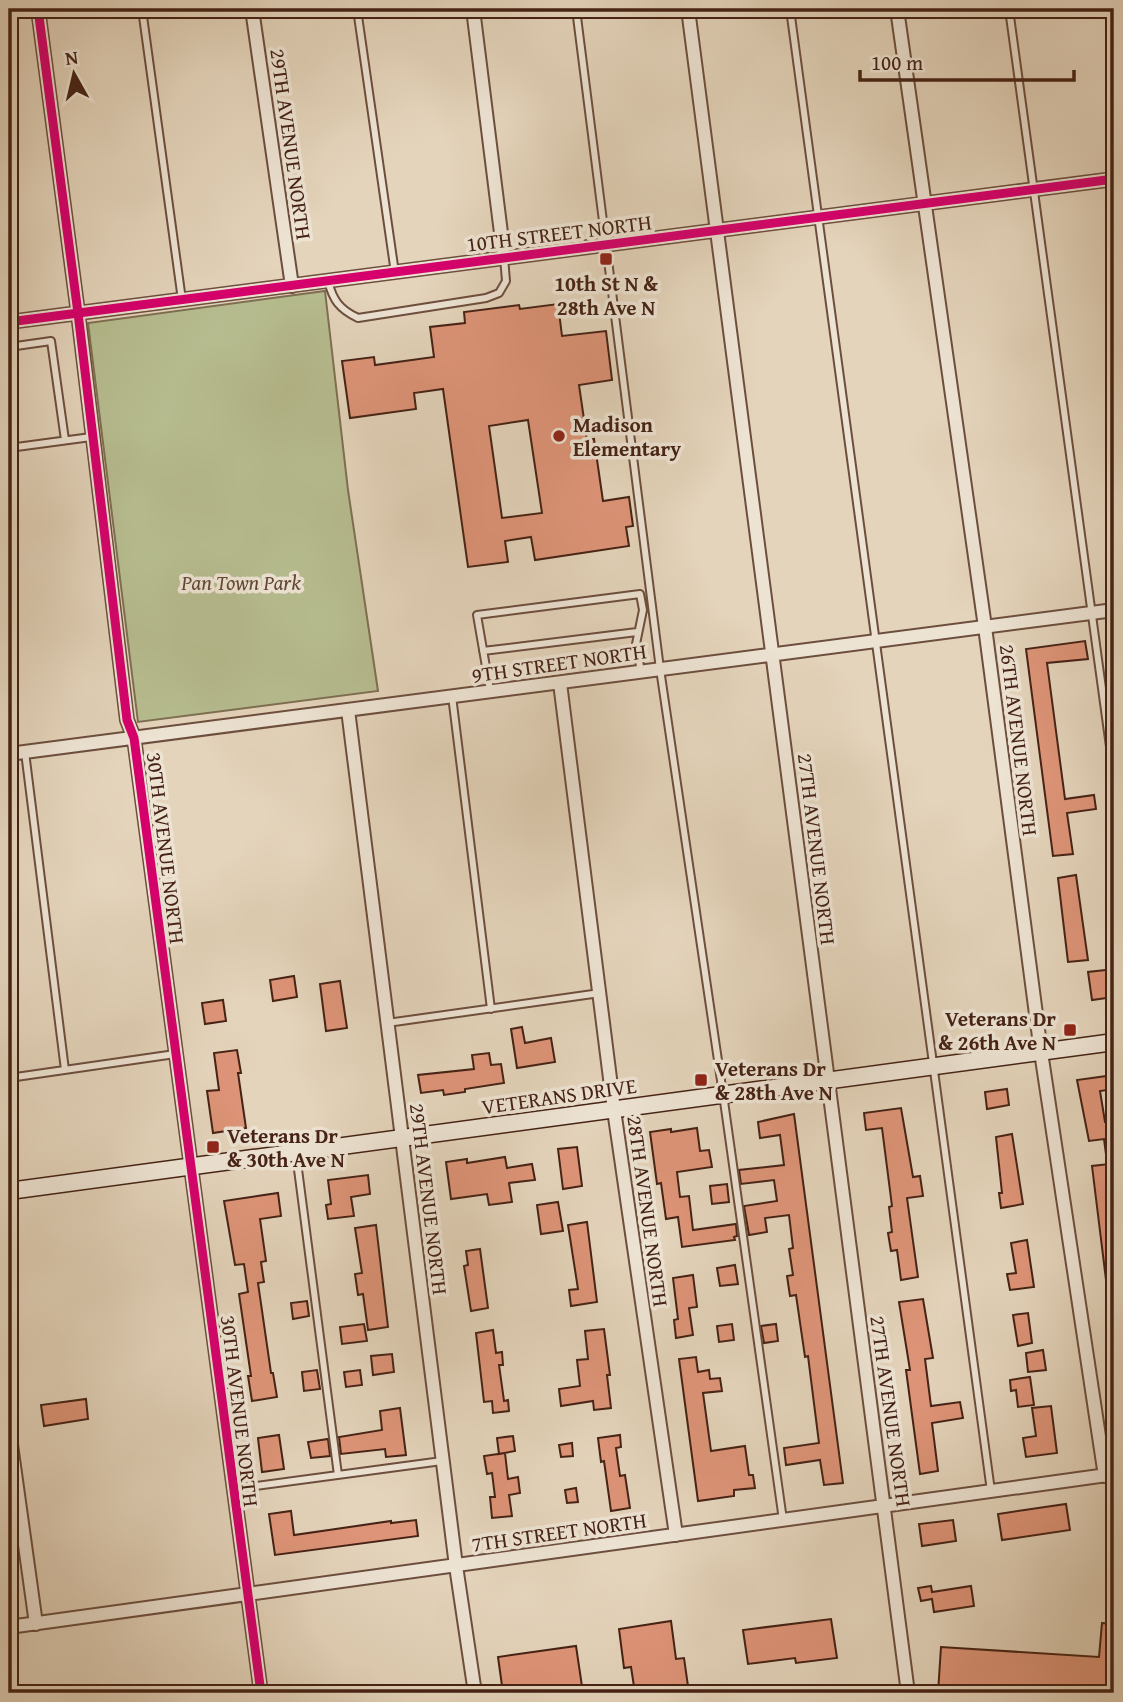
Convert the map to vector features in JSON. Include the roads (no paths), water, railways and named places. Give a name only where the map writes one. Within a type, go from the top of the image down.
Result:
[{"type":"main road","name":"VETERANS DRIVE","points":[[9,1191],[1114,1042]]},
{"type":"street","name":"30TH AVENUE NORTH","points":[[38,9],[127,720],[134,738],[261,1693]]},
{"type":"street","name":"29TH AVENUE NORTH","points":[[252,9],[292,286]]},
{"type":"street","points":[[473,9],[504,257]]},
{"type":"street","name":"27TH AVENUE NORTH","points":[[688,9],[908,1693]]},
{"type":"street","name":"26TH AVENUE NORTH","points":[[897,9],[985,626],[1041,1052],[1110,1475]]},
{"type":"street","name":"10TH STREET NORTH","points":[[9,323],[1114,179]]},
{"type":"street","name":"9TH STREET NORTH","points":[[9,754],[1114,610]]},
{"type":"street","name":"28TH AVENUE NORTH","points":[[560,683],[614,1110],[676,1535]]},
{"type":"street","name":"29TH AVENUE NORTH","points":[[348,710],[442,1461],[475,1693]]},
{"type":"street","points":[[9,1430],[36,1624]]},
{"type":"street","name":"7TH STREET NORTH","points":[[9,1626],[1110,1475]]},
{"type":"lane","points":[[142,9],[182,300]]},
{"type":"lane","points":[[357,9],[395,272]]},
{"type":"lane","points":[[576,9],[660,669],[783,1520]]},
{"type":"lane","points":[[790,9],[991,1491]]},
{"type":"lane","points":[[1009,9],[1114,776]]},
{"type":"lane","points":[[328,281],[334,302],[358,318],[486,298],[499,293],[506,281],[504,257]]},
{"type":"lane","points":[[9,347],[51,341],[65,440]]},
{"type":"lane","points":[[9,448],[91,437]]},
{"type":"lane","points":[[491,692],[477,615],[640,594],[643,610],[636,644],[641,671]]},
{"type":"lane","points":[[483,651],[637,632]]},
{"type":"lane","points":[[452,696],[491,1009]]},
{"type":"lane","points":[[25,752],[65,1070]]},
{"type":"lane","points":[[387,1023],[600,993]]},
{"type":"lane","points":[[9,1078],[175,1054]]},
{"type":"lane","points":[[296,1153],[338,1475]]},
{"type":"lane","points":[[232,1489],[442,1461]]},
{"type":"place","name":"10th St N & 28th Ave N","points":[[606,259]]},
{"type":"place","name":"Madison Elementary","points":[[559,436]]},
{"type":"place","name":"Veterans Dr & 26th Ave N","points":[[1070,1030]]},
{"type":"place","name":"Veterans Dr & 28th Ave N","points":[[701,1080]]},
{"type":"place","name":"Veterans Dr & 30th Ave N","points":[[213,1147]]},
{"type":"park label","name":"Pan Town Park","points":[[241,582]]}]
